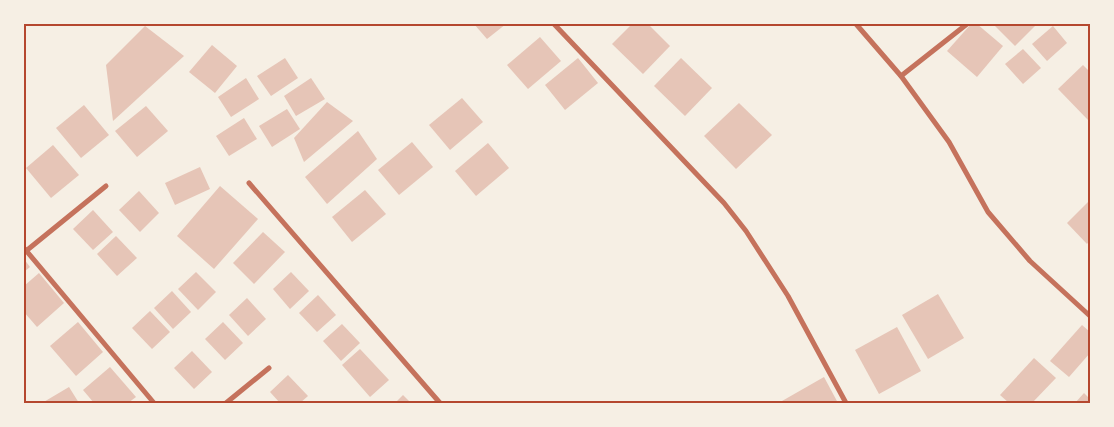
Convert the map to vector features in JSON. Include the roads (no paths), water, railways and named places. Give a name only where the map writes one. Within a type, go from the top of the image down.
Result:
[{"type":"street","points":[[554,24],[724,203],[746,231],[788,296],[846,403]]},
{"type":"street","points":[[856,24],[901,76],[950,142],[988,212],[1030,261],[1090,316]]},
{"type":"street","points":[[901,76],[967,24]]},
{"type":"street","points":[[249,183],[440,403]]},
{"type":"street","points":[[106,186],[25,249],[154,403]]},
{"type":"street","points":[[226,403],[269,368]]}]
